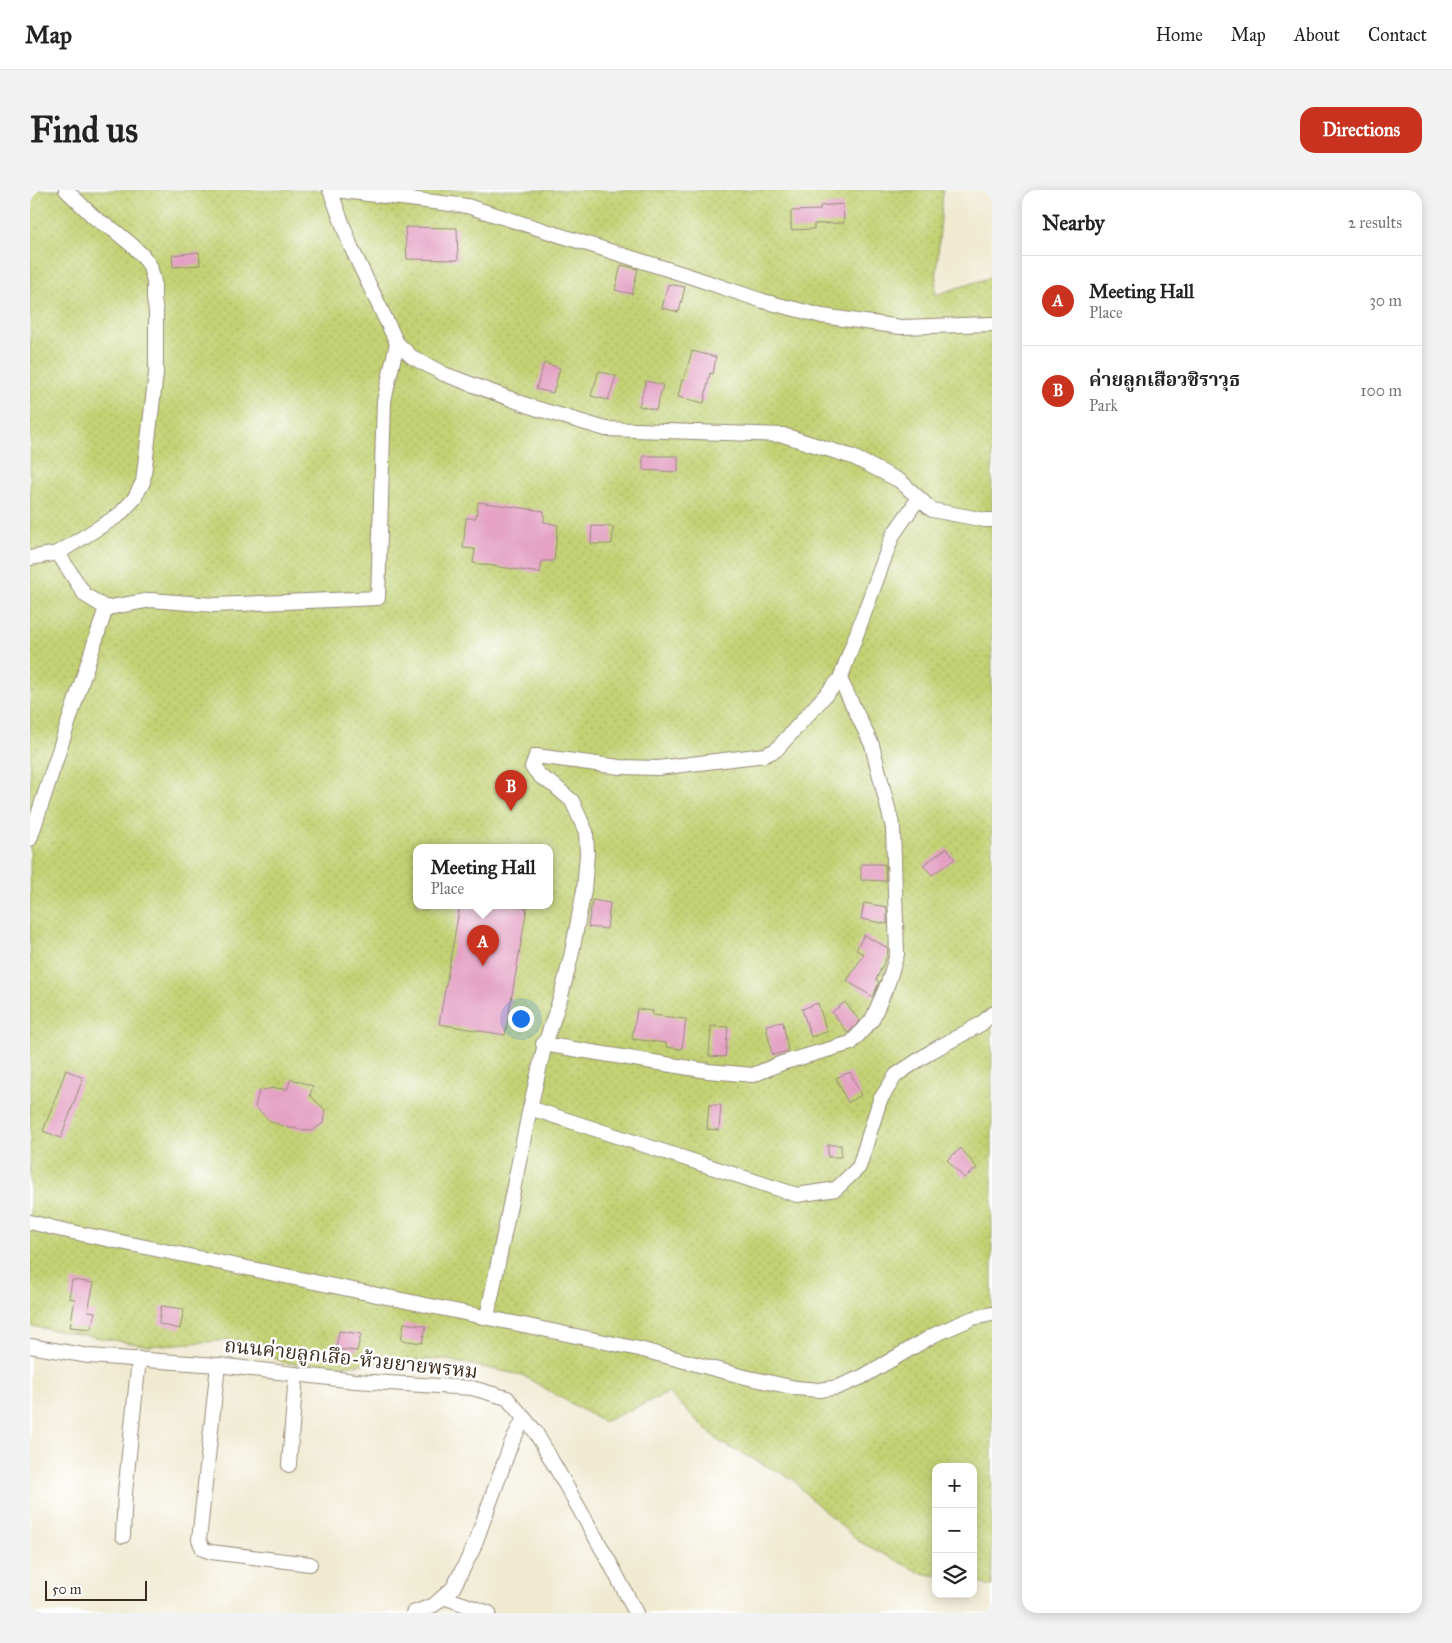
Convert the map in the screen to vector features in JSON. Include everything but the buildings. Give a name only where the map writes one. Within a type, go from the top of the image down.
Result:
[{"type":"street","points":[[30,558],[58,554],[119,516],[134,499],[143,482],[156,372],[156,311],[154,282],[150,266],[133,246],[115,231],[96,219],[66,190]]},
{"type":"street","points":[[330,190],[351,247],[397,342],[412,357],[444,374],[535,408],[606,429],[784,435],[854,456],[900,481],[932,510],[992,520]]},
{"type":"street","points":[[335,190],[467,206],[763,301],[822,316],[901,327],[992,324]]},
{"type":"street","points":[[58,554],[85,595],[106,608],[151,600],[214,605],[378,598],[384,401],[397,342]]},
{"type":"street","points":[[487,1317],[544,1044],[561,996],[584,890],[587,854],[586,832],[572,801],[541,777],[532,767],[536,756],[620,767],[658,768],[765,755],[776,750],[840,679],[893,535],[918,499]]},
{"type":"street","points":[[30,839],[106,608]]},
{"type":"street","points":[[544,1044],[708,1071],[753,1075],[782,1063],[851,1043],[872,1020],[888,983],[897,954],[893,828],[872,745],[840,679]]},
{"type":"street","points":[[530,1108],[797,1195],[836,1190],[859,1167],[880,1100],[896,1075],[932,1051],[981,1024],[992,1014]]},
{"type":"street","points":[[30,1222],[639,1349],[796,1388],[819,1390],[838,1387],[862,1377],[934,1335],[972,1318],[992,1314]]},
{"type":"street","name":"ถนนค่ายลูกเสึอ-ห้วยยายพรหม","points":[[30,1346],[89,1356],[218,1365],[355,1381],[472,1388],[507,1398],[535,1431],[610,1563],[636,1613]]},
{"type":"street","points":[[123,1536],[125,1493],[139,1360]]},
{"type":"street","points":[[218,1365],[199,1540],[203,1548],[211,1552],[310,1564]]},
{"type":"street","points":[[289,1466],[296,1374]]},
{"type":"street","points":[[413,1613],[434,1605],[452,1588],[473,1549],[511,1444],[524,1418]]},
{"type":"street","points":[[443,1597],[489,1613]]},
{"type":"green space","points":[[30,190],[943,190],[935,295],[992,277],[992,1586],[977,1583],[977,1463],[932,1463],[932,1575],[921,1573],[858,1541],[808,1496],[793,1479],[721,1443],[668,1393],[603,1422],[522,1375],[442,1359],[335,1366],[286,1363],[232,1340],[149,1346],[30,1326]]},
{"type":"place","name":"ค่ายลูกเสือวชิราวุธ","points":[[511,811]]},
{"type":"place","name":"Meeting Hall","points":[[483,966]]}]
